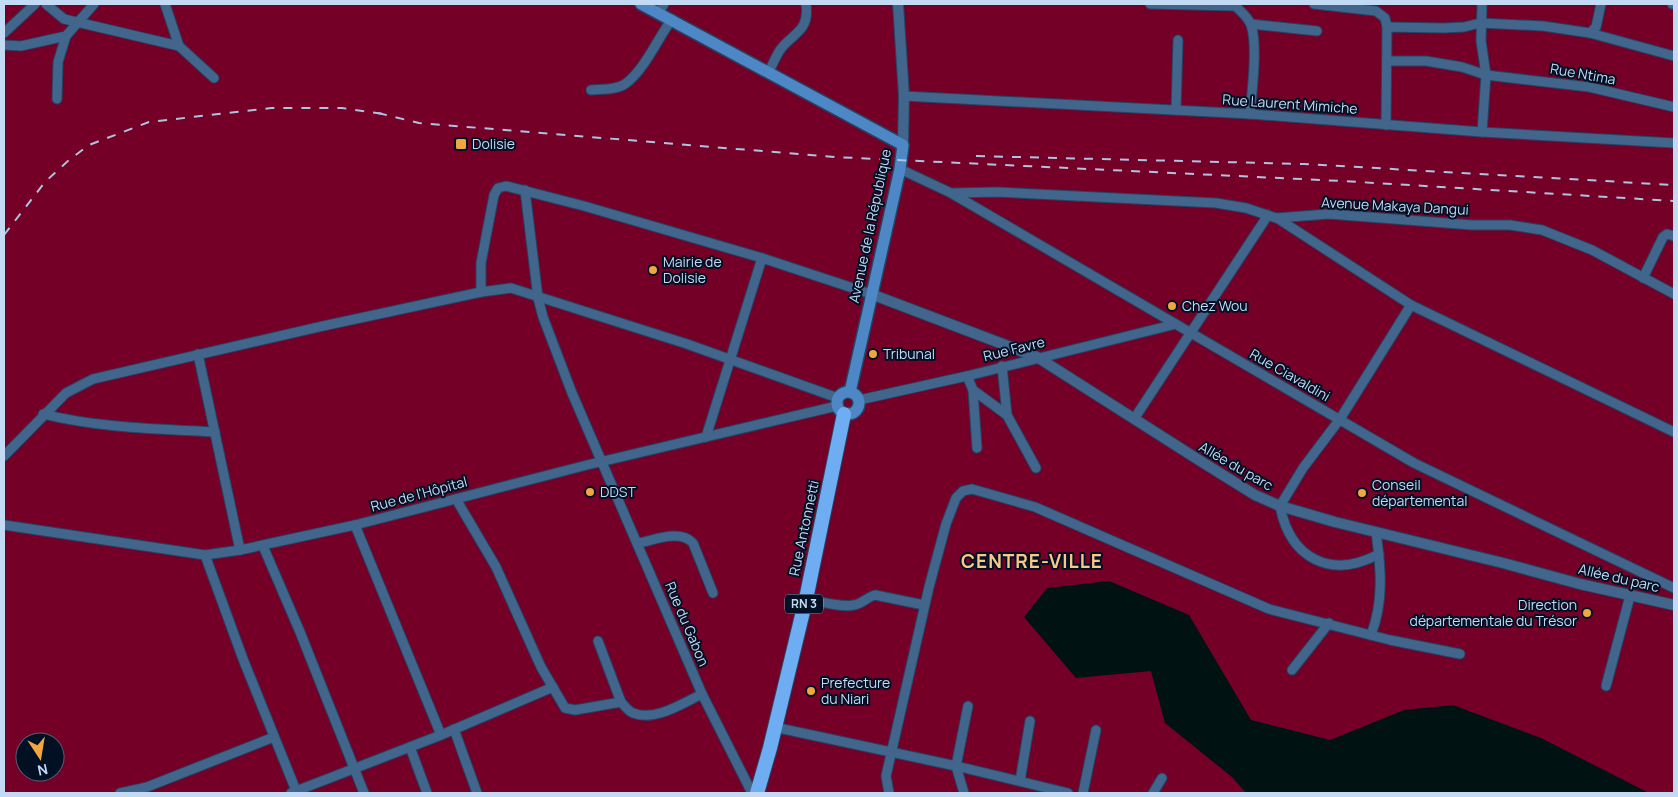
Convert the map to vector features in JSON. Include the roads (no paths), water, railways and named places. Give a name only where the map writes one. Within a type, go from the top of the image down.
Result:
[{"type":"highway","name":"Rue Antonnetti","points":[[757,793],[806,599],[840,406]]},
{"type":"main road","points":[[642,4],[662,8],[672,19],[903,144]]},
{"type":"main road","name":"Avenue de la République","points":[[855,396],[871,294],[900,169],[903,144]]},
{"type":"main road","points":[[843,393],[855,396],[857,409],[849,414],[840,406],[843,393]]},
{"type":"street","points":[[4,33],[36,4]]},
{"type":"street","points":[[46,4],[64,19],[179,46],[214,78]]},
{"type":"street","points":[[56,99],[58,62],[66,36],[94,4]]},
{"type":"street","points":[[165,4],[179,46]]},
{"type":"street","points":[[769,71],[780,50],[798,35],[803,24],[806,4]]},
{"type":"street","name":"Avenue de la République","points":[[898,4],[904,96],[903,144]]},
{"type":"street","points":[[1150,4],[1234,5],[1245,15],[1251,24],[1253,35],[1253,80],[1250,114]]},
{"type":"street","points":[[1314,4],[1376,11],[1385,18],[1388,61],[1386,125]]},
{"type":"street","points":[[1482,4],[1480,23],[1486,76],[1482,132]]},
{"type":"street","points":[[1590,34],[1596,27],[1602,4]]},
{"type":"street","points":[[591,90],[612,89],[625,84],[638,70],[672,19]]},
{"type":"street","points":[[1387,27],[1444,28],[1464,27],[1480,23],[1543,26],[1590,34],[1674,56]]},
{"type":"street","points":[[1251,24],[1317,31]]},
{"type":"street","points":[[158,40],[171,25]]},
{"type":"street","points":[[4,45],[21,46],[66,36]]},
{"type":"street","points":[[1176,110],[1178,40]]},
{"type":"street","name":"Rue Ntima","points":[[1388,61],[1426,61],[1462,67],[1486,76],[1590,87],[1674,107]]},
{"type":"street","name":"Rue Laurent Mimiche","points":[[904,96],[1250,114],[1482,132],[1674,143]]},
{"type":"street","name":"Rue Ciavaldini","points":[[900,169],[951,193],[1191,332],[1270,381],[1430,471],[1674,588]]},
{"type":"street","points":[[481,292],[481,263],[494,195],[498,188],[506,186],[762,258],[871,294]]},
{"type":"street","name":"Rue du Gabon","points":[[525,190],[538,298],[572,393],[604,462],[702,694],[752,793]]},
{"type":"street","name":"Avenue Makaya Dangui","points":[[951,193],[998,192],[1216,203],[1246,208],[1272,216],[1329,214],[1518,226],[1542,230],[1592,250],[1674,294]]},
{"type":"street","points":[[1134,420],[1191,332],[1272,216],[1411,304],[1674,432]]},
{"type":"street","points":[[1643,278],[1663,237],[1667,234],[1674,236]]},
{"type":"street","points":[[706,437],[762,258]]},
{"type":"street","points":[[4,456],[43,414],[66,393],[93,379],[481,292],[511,288],[731,360],[840,406]]},
{"type":"street","name":"Allée du parc","points":[[871,294],[1037,357],[1255,495],[1280,506],[1630,596],[1674,605]]},
{"type":"street","points":[[1379,554],[1365,562],[1345,566],[1310,558],[1289,536],[1280,506],[1303,468],[1340,419],[1411,304]]},
{"type":"street","name":"Rue Favre","points":[[855,396],[967,376],[1037,357],[1176,324]]},
{"type":"street","points":[[198,354],[240,550]]},
{"type":"street","points":[[1002,366],[1007,414],[1036,468]]},
{"type":"street","points":[[967,376],[973,390],[977,448]]},
{"type":"street","points":[[973,390],[1007,414]]},
{"type":"street","name":"Rue de l'Hôpital","points":[[4,526],[205,555],[240,550],[355,525],[604,462],[840,406]]},
{"type":"street","points":[[43,414],[64,419],[123,427],[215,432]]},
{"type":"street","points":[[889,793],[886,776],[893,753],[924,605],[946,524],[956,498],[963,491],[972,489],[1035,507],[1269,609],[1371,635],[1460,654]]},
{"type":"street","points":[[456,499],[496,567],[541,667],[566,708],[569,710],[621,702]]},
{"type":"street","points":[[355,525],[441,735]]},
{"type":"street","points":[[1371,635],[1379,615],[1381,575],[1376,532]]},
{"type":"street","points":[[638,543],[679,536],[688,538],[693,544],[713,594]]},
{"type":"street","points":[[263,546],[364,793]]},
{"type":"street","points":[[205,555],[295,793],[454,730],[554,687]]},
{"type":"street","points":[[806,599],[848,606],[856,605],[869,596],[875,595],[924,605]]},
{"type":"street","points":[[1606,686],[1630,596]]},
{"type":"street","points":[[1292,670],[1329,623]]},
{"type":"street","points":[[598,641],[621,702],[632,712],[650,714],[666,710],[702,694]]},
{"type":"street","points":[[964,793],[956,766],[968,706]]},
{"type":"street","points":[[1020,781],[1030,721]]},
{"type":"street","points":[[774,727],[956,766],[1068,793]]},
{"type":"street","points":[[454,730],[478,793]]},
{"type":"street","points":[[1083,793],[1096,730]]},
{"type":"street","points":[[120,793],[148,790],[274,737]]},
{"type":"street","points":[[410,747],[427,793]]},
{"type":"street","points":[[1153,793],[1162,778]]},
{"type":"railway","points":[[4,235],[45,182],[69,160],[89,145],[149,122],[271,108],[342,108],[384,114]]},
{"type":"railway","points":[[378,113],[419,123],[835,157],[1342,181],[1674,201]]},
{"type":"railway","points":[[976,156],[1304,164],[1674,185]]},
{"type":"place","name":"Dolisie","points":[[461,144]]},
{"type":"place","name":"Mairie de Dolisie","points":[[653,270]]},
{"type":"place","name":"Chez Wou","points":[[1172,306]]},
{"type":"place","name":"Tribunal","points":[[873,354]]},
{"type":"place","name":"DDST","points":[[590,492]]},
{"type":"place","name":"Conseil départemental","points":[[1362,493]]},
{"type":"place","name":"Direction départementale du Trésor","points":[[1587,613]]},
{"type":"place","name":"Prefecture du Niari","points":[[811,691]]},
{"type":"district","name":"CENTRE-VILLE","points":[[1032,561]]}]
